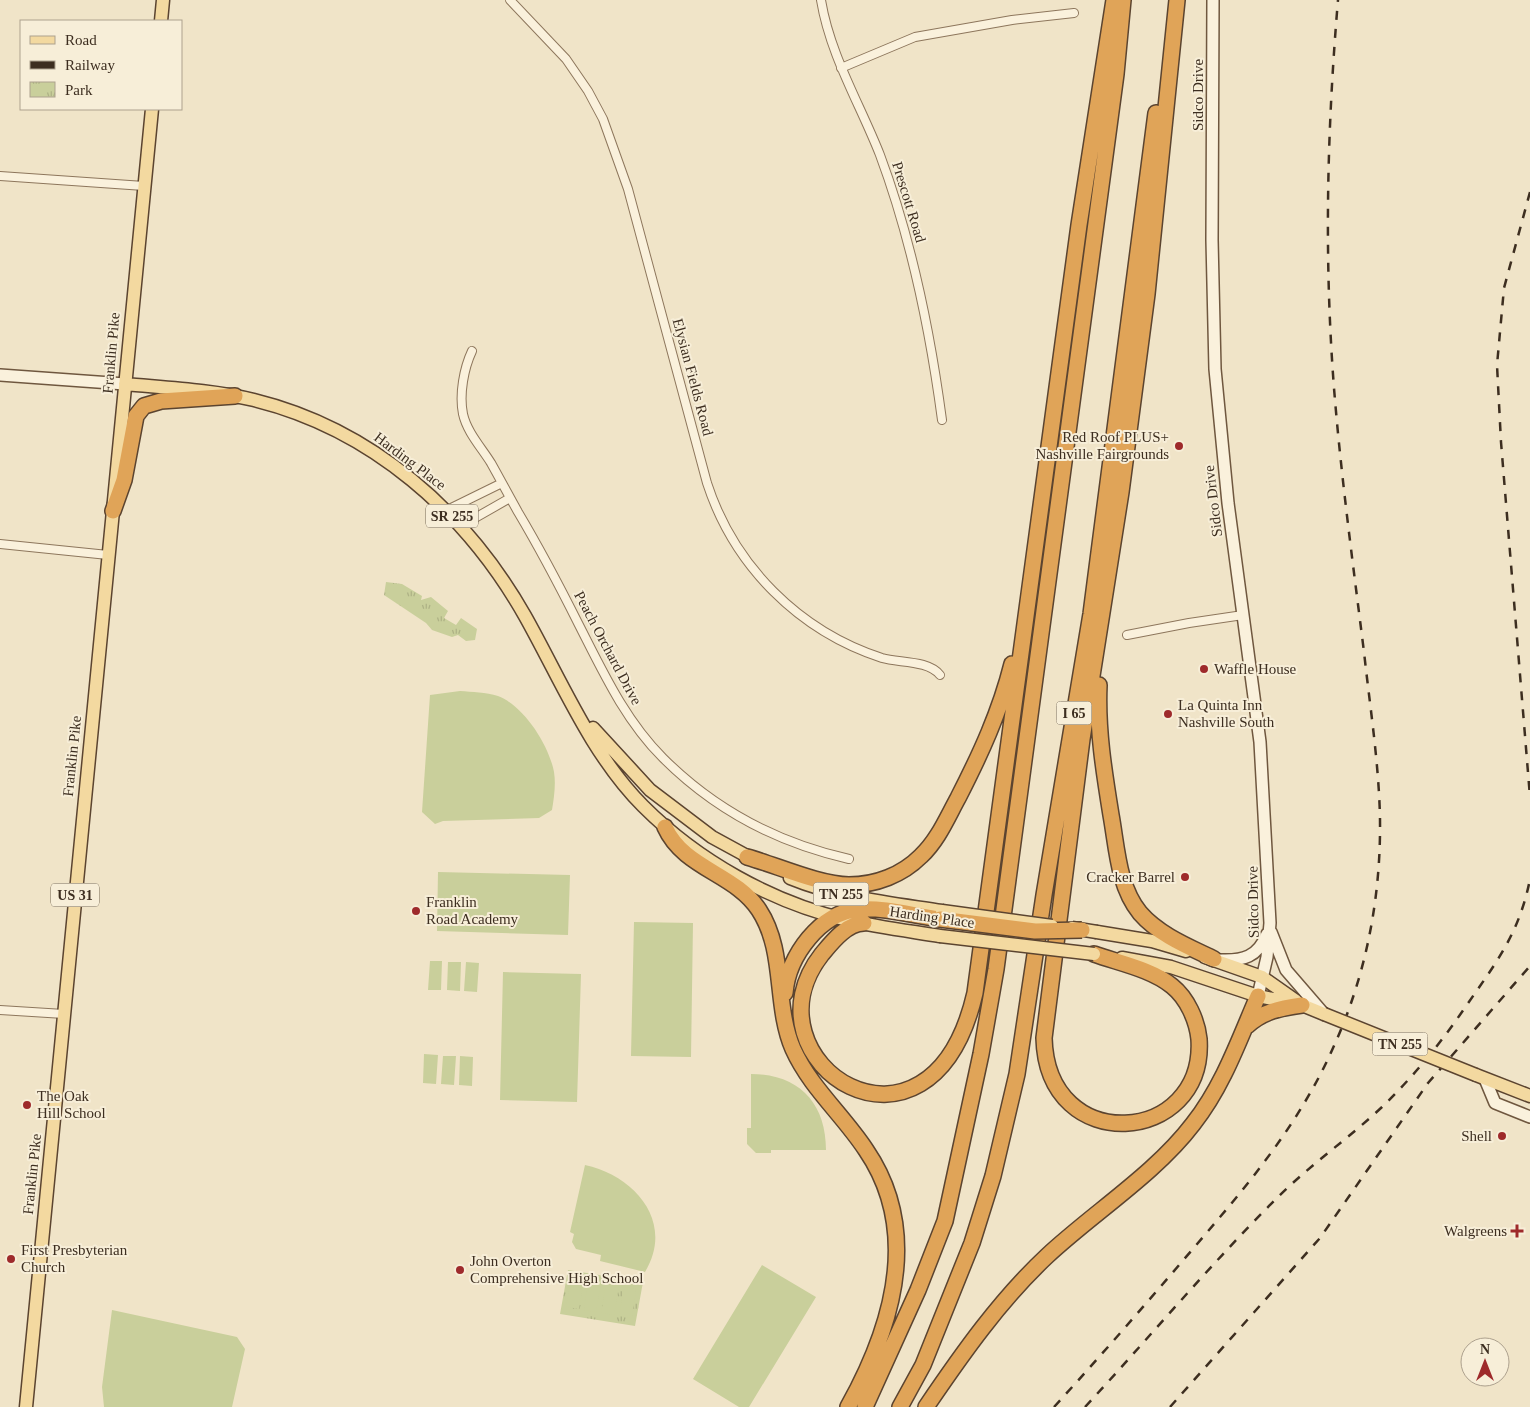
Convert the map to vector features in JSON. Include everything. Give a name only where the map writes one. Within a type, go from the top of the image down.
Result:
[{"type":"highway","points":[[864,923],[853,926],[837,938],[813,968],[802,998],[803,1027],[814,1053],[838,1079],[854,1089],[867,1093],[884,1095],[901,1093],[923,1083],[944,1063],[961,1037],[972,1007],[989,906],[1079,225],[1114,0]]},
{"type":"highway","points":[[865,1407],[918,1290],[945,1222],[983,1045],[996,969],[1046,605],[1116,74],[1123,0]]},
{"type":"highway","name":"I 65","points":[[900,1407],[923,1365],[972,1243],[993,1176],[1017,1074],[1044,895],[1091,614],[1163,58],[1168,0]]},
{"type":"highway","points":[[1094,954],[1154,975],[1167,983],[1182,997],[1195,1021],[1199,1051],[1190,1082],[1169,1107],[1148,1119],[1133,1123],[1110,1123],[1096,1119],[1078,1110],[1062,1096],[1054,1085],[1046,1064],[1044,1048],[1049,988],[1082,739],[1121,492],[1147,294],[1177,0]]},
{"type":"highway","points":[[113,511],[124,480],[133,424],[141,409],[162,400],[235,396]]},
{"type":"highway","points":[[747,856],[827,881],[848,885],[883,880],[905,869],[922,856],[942,827],[989,733],[1003,696],[1030,595]]},
{"type":"highway","points":[[1101,619],[1099,726],[1104,771],[1124,883],[1135,906],[1152,925],[1214,960]]},
{"type":"highway","points":[[665,827],[677,848],[740,890],[759,910],[772,941],[784,1014],[791,1043],[801,1065],[869,1154],[884,1184],[892,1212],[895,1271],[891,1307],[878,1349],[848,1407]]},
{"type":"highway","points":[[784,1014],[785,988],[798,954],[812,935],[848,911],[862,909],[941,915],[1034,931],[1089,931]]},
{"type":"highway","points":[[926,1407],[953,1367],[1014,1290],[1046,1256],[1186,1134],[1216,1090],[1258,996]]},
{"type":"highway","points":[[1244,1029],[1264,1013],[1305,1001]]},
{"type":"main road","points":[[161,20],[163,0]]},
{"type":"main road","name":"Sidco Drive","points":[[1213,0],[1212,240],[1215,369],[1222,452],[1260,742],[1270,926],[1258,996]]},
{"type":"main road","name":"Franklin Pike","points":[[26,1407],[152,110]]},
{"type":"main road","points":[[0,375],[125,384]]},
{"type":"main road","name":"Harding Place","points":[[125,384],[235,396],[294,413],[358,443],[401,471],[447,510],[481,548],[510,592],[613,772],[665,827],[708,859],[747,882],[781,897],[837,917],[864,923],[940,936],[1094,954],[1171,967],[1258,996],[1305,1001]]},
{"type":"main road","name":"Harding Place","points":[[575,708],[650,790],[712,837],[781,874],[831,892],[941,915]]},
{"type":"main road","points":[[1214,960],[1240,960],[1253,955],[1262,945],[1270,926]]},
{"type":"main road","name":"TN 255","points":[[1270,926],[1286,970],[1305,1001]]},
{"type":"main road","name":"Harding Place","points":[[1089,931],[1152,941],[1262,977],[1324,1014],[1530,1096]]},
{"type":"main road","points":[[1480,1077],[1495,1102],[1530,1117]]},
{"type":"main road","points":[[1499,1084],[1530,1091]]},
{"type":"street","name":"Elysian Fields Road","points":[[510,0],[566,58],[588,91],[603,120],[628,189],[707,483],[731,538],[766,584],[808,621],[839,640],[863,651],[884,658],[930,667],[940,675]]},
{"type":"street","name":"Prescott Road","points":[[821,0],[826,23],[842,68],[880,156],[909,247],[926,310],[942,420]]},
{"type":"street","points":[[842,68],[915,37],[1012,20],[1074,13]]},
{"type":"street","points":[[0,176],[144,186]]},
{"type":"street","name":"Peach Orchard Drive","points":[[472,351],[466,370],[463,414],[469,430],[502,483],[565,596],[604,676],[642,735],[680,773],[740,818],[779,838],[850,859]]},
{"type":"street","points":[[447,510],[502,483]]},
{"type":"street","points":[[461,526],[510,498]]},
{"type":"street","points":[[0,544],[108,555]]},
{"type":"street","points":[[1126,635],[1189,622],[1243,615]]},
{"type":"street","points":[[0,1010],[64,1014]]},
{"type":"green space","points":[[386,582],[402,584],[422,596],[421,600],[431,597],[448,611],[444,618],[456,625],[461,618],[477,629],[475,640],[466,641],[458,635],[452,637],[432,630],[426,623],[384,595]]},
{"type":"green space","points":[[460,691],[498,696],[508,701],[526,717],[541,739],[551,761],[555,786],[552,810],[539,818],[443,821],[435,824],[422,812],[430,695]]},
{"type":"green space","points":[[438,872],[570,875],[568,935],[437,931]]},
{"type":"green space","points":[[634,922],[693,923],[691,1057],[631,1056]]},
{"type":"green space","points":[[430,961],[442,961],[441,990],[428,990]]},
{"type":"green space","points":[[448,962],[461,962],[460,991],[447,990]]},
{"type":"green space","points":[[466,962],[479,963],[477,992],[464,991]]},
{"type":"green space","points":[[503,972],[581,974],[577,1102],[500,1100]]},
{"type":"green space","points":[[424,1054],[438,1055],[436,1084],[423,1083]]},
{"type":"green space","points":[[443,1056],[456,1056],[454,1085],[441,1084]]},
{"type":"green space","points":[[460,1056],[473,1057],[472,1086],[459,1085]]},
{"type":"green space","points":[[751,1074],[768,1075],[783,1079],[806,1094],[815,1105],[821,1118],[825,1133],[826,1150],[771,1150],[771,1153],[756,1153],[747,1144],[747,1128],[751,1128]]},
{"type":"green space","points":[[585,1165],[620,1179],[645,1204],[652,1219],[655,1236],[653,1253],[645,1272],[600,1261],[601,1255],[576,1249],[572,1242],[574,1234],[570,1232]]},
{"type":"green space","points":[[762,1265],[816,1297],[749,1407],[739,1407],[693,1379]]},
{"type":"green space","points":[[568,1270],[643,1282],[635,1326],[560,1314]]},
{"type":"green space","points":[[571,1278],[584,1280],[579,1309],[566,1307]]},
{"type":"green space","points":[[588,1281],[601,1283],[596,1312],[584,1310]]},
{"type":"green space","points":[[606,1284],[619,1286],[614,1315],[601,1313]]},
{"type":"green space","points":[[624,1287],[636,1289],[632,1318],[619,1316]]},
{"type":"green space","points":[[112,1310],[237,1337],[245,1349],[232,1407],[104,1407],[102,1387]]},
{"type":"railway","points":[[1054,1407],[1227,1209],[1278,1144],[1308,1097],[1345,1021],[1363,965],[1369,936],[1378,878],[1380,849],[1378,777],[1340,454],[1334,388],[1329,291],[1329,146],[1338,0]]},
{"type":"railway","points":[[1530,192],[1504,288],[1497,365],[1501,442],[1530,797]]},
{"type":"railway","points":[[1085,1407],[1202,1277],[1274,1201],[1382,1107],[1426,1060],[1486,978],[1504,948],[1519,917],[1530,879]]},
{"type":"railway","points":[[1170,1407],[1320,1238],[1428,1083],[1530,966]]},
{"type":"place","name":"Red Roof PLUS+ Nashville Fairgrounds","points":[[1179,446]]},
{"type":"place","name":"Waffle House","points":[[1204,669]]},
{"type":"place","name":"La Quinta Inn Nashville South","points":[[1168,714]]},
{"type":"place","name":"Cracker Barrel","points":[[1185,877]]},
{"type":"place","name":"Franklin Road Academy","points":[[416,911]]},
{"type":"place","name":"The Oak Hill School","points":[[27,1105]]},
{"type":"place","name":"Shell","points":[[1502,1136]]},
{"type":"place","name":"Walgreens","points":[[1517,1231]]},
{"type":"place","name":"First Presbyterian Church","points":[[11,1259]]},
{"type":"place","name":"John Overton Comprehensive High School","points":[[460,1270]]}]
